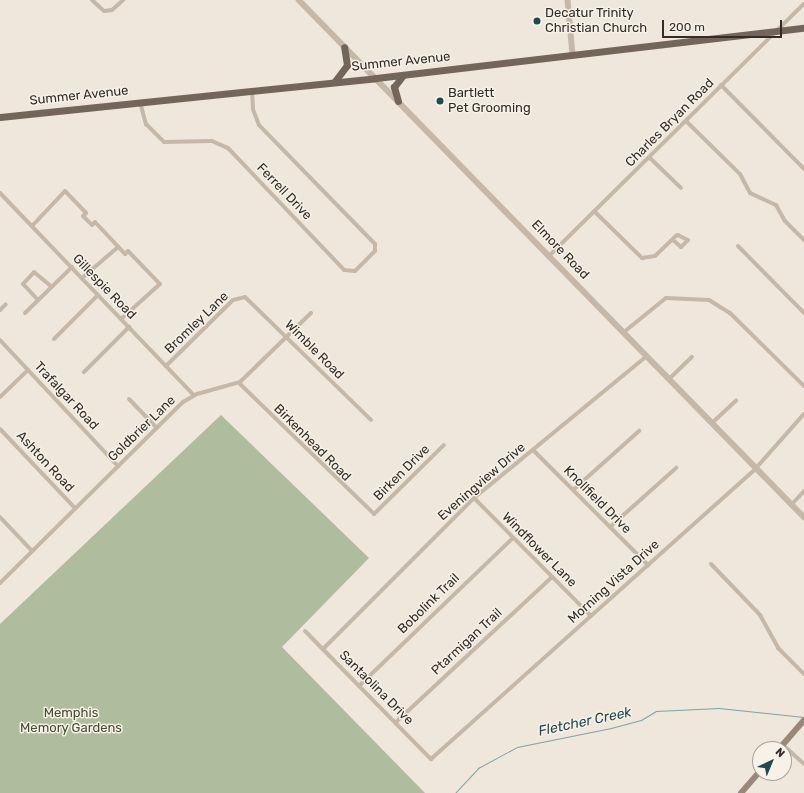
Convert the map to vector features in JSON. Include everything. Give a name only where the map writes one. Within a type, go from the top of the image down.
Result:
[{"type":"main road","name":"Summer Avenue","points":[[0,116],[376,78],[804,28]]},
{"type":"main road","points":[[335,81],[347,64],[344,47]]},
{"type":"main road","points":[[398,101],[394,87],[403,75]]},
{"type":"main road","points":[[786,741],[804,720]]},
{"type":"main road","points":[[741,793],[752,780]]},
{"type":"street","points":[[92,0],[104,11],[112,10],[123,0]]},
{"type":"street","name":"Elmore Road","points":[[299,0],[550,255],[646,356],[804,517]]},
{"type":"street","points":[[568,0],[573,55]]},
{"type":"street","name":"Charles Bryan Road","points":[[550,255],[687,122],[721,85],[804,4]]},
{"type":"street","points":[[721,85],[804,169]]},
{"type":"street","name":"Ferrell Drive","points":[[140,102],[146,124],[164,142],[212,141],[228,148],[344,270],[354,271],[375,251],[376,244],[260,125],[253,109],[252,91]]},
{"type":"street","points":[[687,122],[740,174],[750,193],[776,205],[785,221],[804,240]]},
{"type":"street","points":[[650,158],[681,188]]},
{"type":"street","points":[[32,226],[65,191],[86,213],[83,216],[92,225],[95,222],[124,254],[128,251],[159,285],[122,319]]},
{"type":"street","name":"Gillespie Road","points":[[0,193],[194,395]]},
{"type":"street","points":[[594,212],[642,258],[656,256],[673,240]]},
{"type":"street","points":[[738,246],[804,313]]},
{"type":"street","points":[[82,278],[118,247]]},
{"type":"street","points":[[25,313],[72,267]]},
{"type":"street","points":[[38,300],[23,284],[34,272],[52,287]]},
{"type":"street","points":[[242,291],[242,297]]},
{"type":"street","points":[[54,339],[98,295]]},
{"type":"street","name":"Wimble Road","points":[[242,297],[287,337],[371,420]]},
{"type":"street","name":"Bromley Lane","points":[[166,366],[233,300],[242,297]]},
{"type":"street","points":[[624,332],[666,298],[709,300],[730,313],[804,386]]},
{"type":"street","points":[[0,310],[6,304]]},
{"type":"street","name":"Goldbrier Lane","points":[[0,582],[157,428],[194,395],[239,383],[311,313]]},
{"type":"street","points":[[84,372],[130,328]]},
{"type":"street","name":"Trafalgar Road","points":[[0,340],[118,466]]},
{"type":"street","name":"Eveningview Drive","points":[[323,649],[474,498],[646,356]]},
{"type":"street","points":[[669,379],[692,357]]},
{"type":"street","points":[[0,397],[28,370]]},
{"type":"street","name":"Birkenhead Road","points":[[239,383],[357,502],[374,514]]},
{"type":"street","points":[[129,399],[157,428]]},
{"type":"street","points":[[712,423],[736,401]]},
{"type":"street","name":"Morning Vista Drive","points":[[431,759],[756,468],[804,414]]},
{"type":"street","name":"Ashton Road","points":[[0,429],[75,508]]},
{"type":"street","points":[[573,490],[639,431]]},
{"type":"street","name":"Birken Drive","points":[[374,514],[444,445]]},
{"type":"street","name":"Knollfield Drive","points":[[533,450],[648,565]]},
{"type":"street","points":[[610,527],[676,468]]},
{"type":"street","points":[[792,504],[804,491]]},
{"type":"street","name":"Windflower Lane","points":[[474,498],[591,616]]},
{"type":"street","points":[[0,517],[32,551]]},
{"type":"street","name":"Bobolink Trail","points":[[359,686],[513,538]]},
{"type":"street","points":[[711,564],[760,615],[778,648],[804,674]]},
{"type":"street","name":"Ptarmigan Trail","points":[[396,722],[552,577]]},
{"type":"street","name":"Santaolina Drive","points":[[305,631],[431,759]]},
{"type":"street","points":[[792,755],[804,764]]},
{"type":"green space","name":"Memphis Memory Gardens","points":[[221,415],[369,558],[282,647],[425,793],[0,793],[0,624]]},
{"type":"waterway","name":"Fletcher Creek","points":[[455,793],[478,768],[517,747],[611,728],[641,720],[656,711],[719,708],[804,717]]},
{"type":"place","name":"Decatur Trinity Christian Church","points":[[537,21]]},
{"type":"place","name":"Bartlett Pet Grooming","points":[[440,101]]}]
